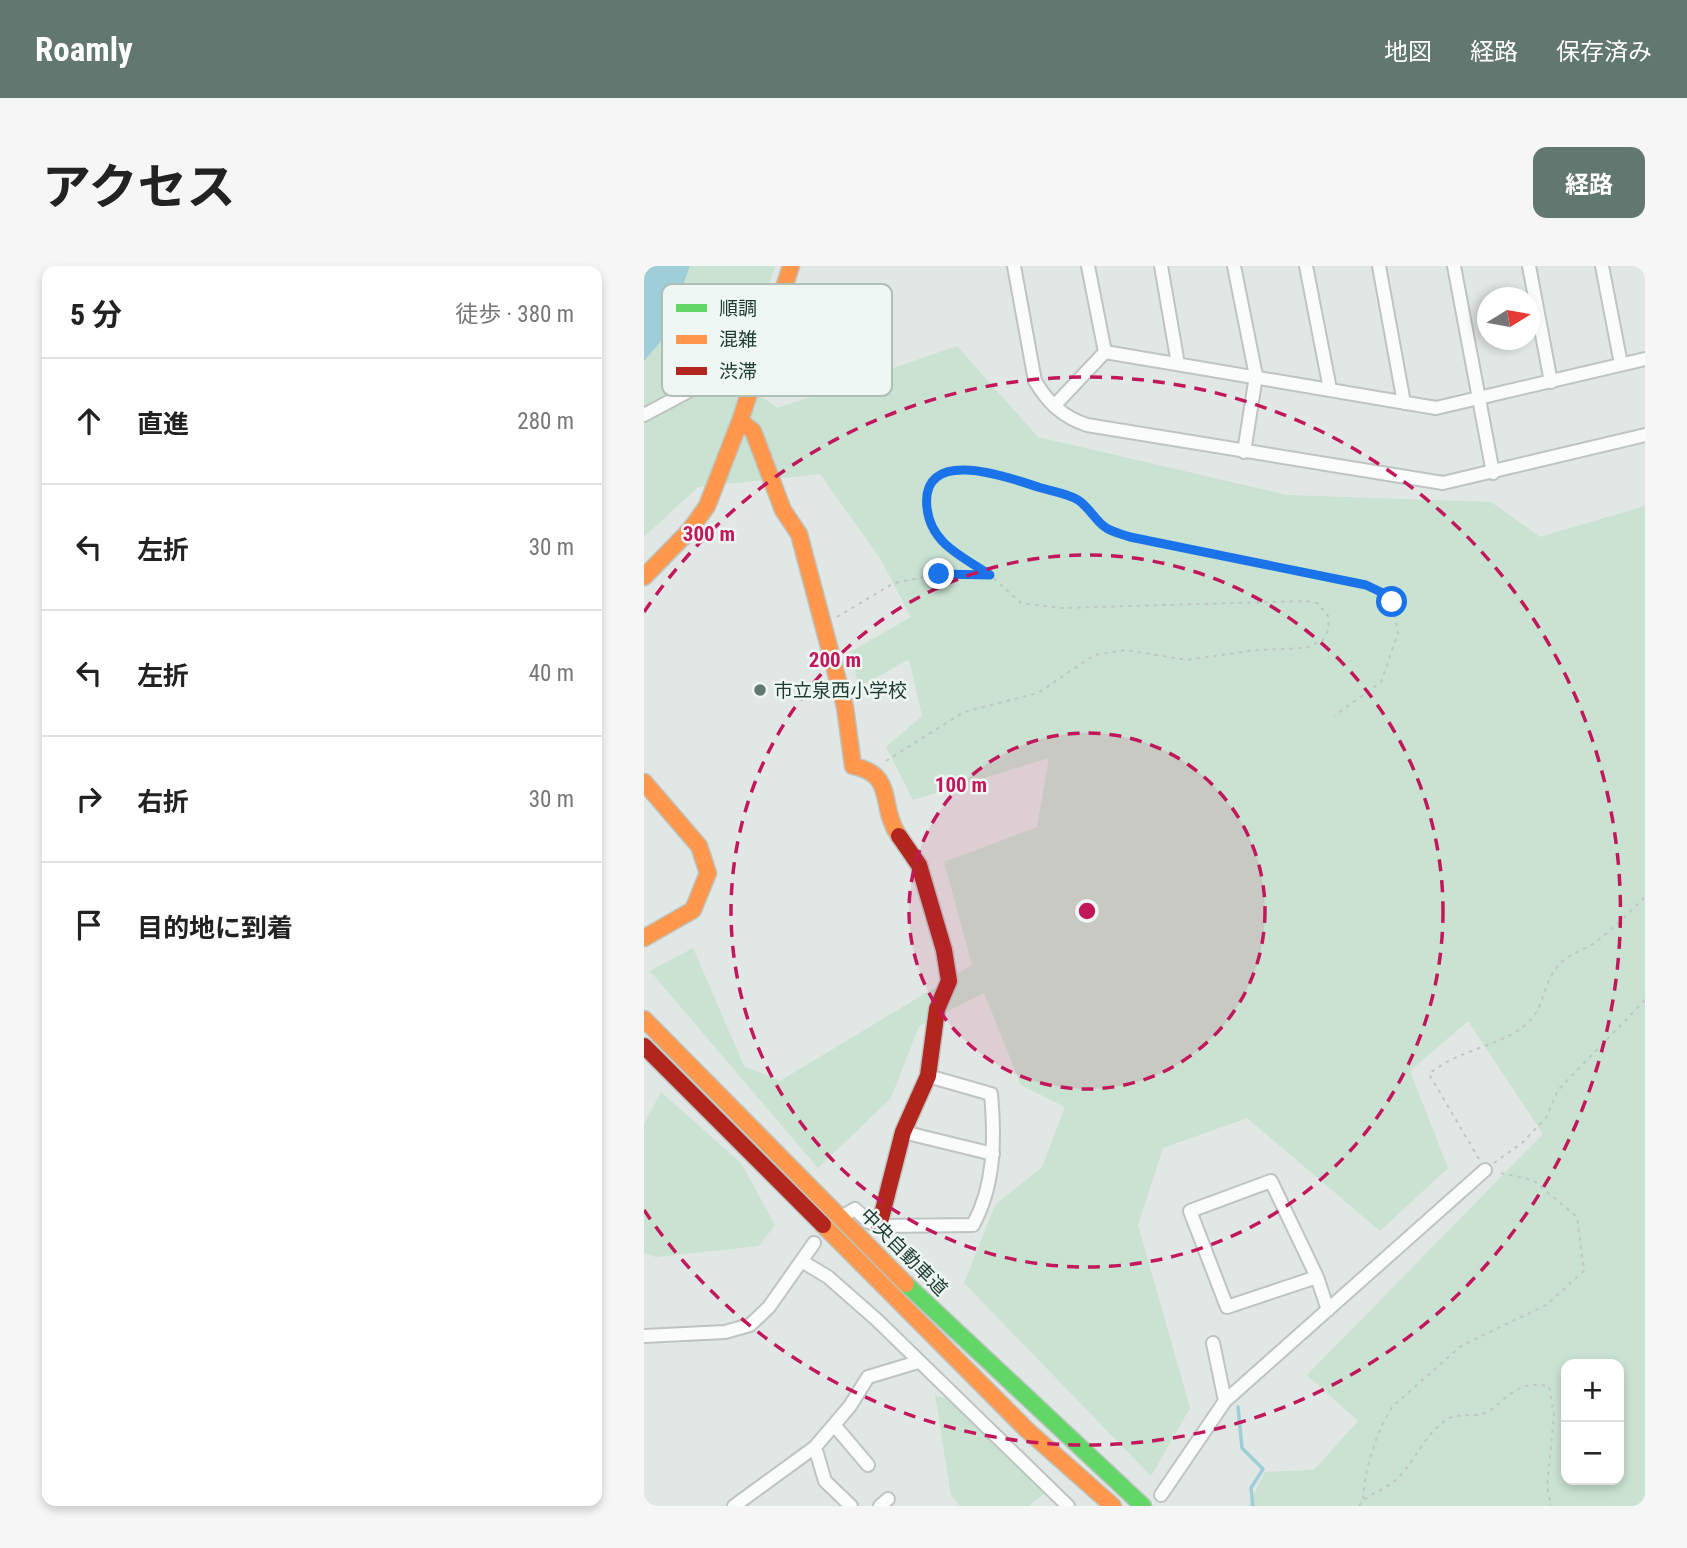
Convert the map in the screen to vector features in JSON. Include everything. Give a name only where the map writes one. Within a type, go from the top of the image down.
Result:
[{"type":"main road","points":[[785,284],[791,266]]},
{"type":"main road","points":[[644,576],[690,530],[707,506],[748,396]]},
{"type":"main road","points":[[740,421],[753,431],[783,510],[799,534],[845,706],[853,766],[872,770],[880,780],[893,828],[919,865],[944,950],[949,981],[937,1009],[928,1076],[903,1132],[879,1226]]},
{"type":"main road","points":[[644,782],[699,846],[708,873],[693,910],[644,938]]},
{"type":"main road","name":"中央自動車道","points":[[644,1019],[936,1313],[1143,1506]]},
{"type":"main road","name":"中央自動車道","points":[[644,1046],[1027,1430],[1113,1506]]},
{"type":"street","points":[[1014,266],[1035,381],[1062,414],[1087,425],[1443,483],[1645,435]]},
{"type":"street","points":[[1088,266],[1105,352]]},
{"type":"street","points":[[1161,266],[1178,364]]},
{"type":"street","points":[[1234,266],[1256,376],[1244,452]]},
{"type":"street","points":[[1306,266],[1330,389]]},
{"type":"street","points":[[1379,266],[1405,403]]},
{"type":"street","points":[[1454,266],[1493,472]]},
{"type":"street","points":[[1529,266],[1551,382]]},
{"type":"street","points":[[1602,266],[1622,364]]},
{"type":"street","points":[[1054,406],[1105,352]]},
{"type":"street","points":[[1105,352],[1436,408],[1480,400],[1645,359]]},
{"type":"street","points":[[644,415],[680,396]]},
{"type":"street","points":[[846,1214],[855,1209],[869,1222],[879,1226],[973,1225],[982,1208],[995,1139],[990,1094],[928,1076]]},
{"type":"street","points":[[903,1132],[993,1154]]},
{"type":"street","points":[[1161,1496],[1225,1401],[1485,1170]]},
{"type":"street","points":[[1317,1277],[1227,1307],[1190,1211],[1272,1181],[1317,1277],[1328,1311]]},
{"type":"street","points":[[644,1336],[739,1330],[750,1325],[769,1307],[803,1262],[814,1242]]},
{"type":"street","points":[[803,1262],[828,1277],[867,1311],[1068,1506]]},
{"type":"street","points":[[1213,1343],[1225,1401]]},
{"type":"street","points":[[734,1506],[815,1447],[835,1426],[868,1377],[918,1362]]},
{"type":"street","points":[[835,1426],[868,1465]]},
{"type":"street","points":[[815,1447],[825,1481],[850,1506]]},
{"type":"path","points":[[872,770],[964,712],[1038,693],[1094,655],[1126,650],[1187,660],[1255,649],[1306,648],[1323,640],[1329,628],[1328,616],[1317,603],[1305,601],[1033,607],[1021,603],[990,575],[947,546],[929,527],[926,497],[932,480],[942,473],[960,469],[1011,478],[1078,500],[1107,529],[1130,537],[1366,585],[1387,595],[1392,602],[1398,633],[1381,682],[1334,716]]},
{"type":"path","points":[[824,625],[894,583],[939,574],[990,575]]},
{"type":"path","points":[[1359,1506],[1378,1442],[1393,1406],[1461,1346],[1546,1305],[1584,1271],[1577,1217],[1533,1180],[1485,1170],[1429,1074],[1442,1063],[1525,1026],[1539,1012],[1556,968],[1569,954],[1601,939],[1645,897]]},
{"type":"path","points":[[1485,1170],[1522,1143],[1546,1118],[1558,1090],[1645,1000]]},
{"type":"path","points":[[1363,1499],[1396,1480],[1423,1442],[1447,1418],[1491,1411],[1510,1392],[1538,1384],[1549,1386],[1554,1416],[1547,1487],[1551,1506]]},
{"type":"green space","points":[[690,266],[775,266],[769,284],[684,284]]},
{"type":"green space","points":[[662,340],[662,396],[760,396],[778,408],[813,396],[892,396],[892,369],[957,346],[1038,437],[1287,495],[1491,502],[1540,537],[1645,506],[1645,1506],[1248,1506],[1265,1472],[1314,1470],[1358,1421],[1307,1375],[1543,1134],[1468,1021],[1410,1071],[1448,1168],[1380,1231],[1247,1118],[1163,1148],[1138,1225],[1190,1408],[1151,1476],[964,1283],[995,1205],[1042,1167],[1065,1107],[1021,1085],[984,993],[919,1026],[891,1098],[818,1168],[650,971],[693,948],[744,1066],[780,1081],[972,965],[944,862],[1037,827],[1049,758],[913,800],[886,747],[922,716],[909,659],[859,687],[850,652],[911,617],[880,558],[820,474],[698,487],[644,537],[644,361]]},
{"type":"green space","points":[[661,1092],[741,1163],[775,1225],[759,1246],[656,1257],[644,1253],[644,1124]]},
{"type":"green space","points":[[935,1395],[951,1400],[1045,1493],[1029,1506],[960,1506],[951,1495]]},
{"type":"water","points":[[644,266],[690,266],[684,284],[662,284],[662,340],[644,361]]},
{"type":"waterway","points":[[1238,1407],[1242,1448],[1263,1469],[1251,1488],[1253,1506]]},
{"type":"traffic: fast","points":[[906,1284],[1143,1506]]},
{"type":"traffic: slow","points":[[785,284],[791,266]]},
{"type":"traffic: slow","points":[[644,577],[690,530],[707,506],[748,396]]},
{"type":"traffic: slow","points":[[740,421],[753,431],[783,510],[799,534],[845,707],[853,766],[867,770],[881,784],[889,814],[899,836]]},
{"type":"traffic: slow","points":[[644,782],[699,846],[708,873],[693,910],[644,938]]},
{"type":"traffic: slow","points":[[644,1019],[906,1284]]},
{"type":"traffic: slow","points":[[823,1225],[1027,1430],[1113,1506]]},
{"type":"traffic: jam","points":[[879,1226],[903,1132],[928,1076],[937,1009],[949,981],[944,950],[919,865],[899,836]]},
{"type":"traffic: jam","points":[[644,1046],[823,1225]]},
{"type":"place","name":"市立泉西小学校","points":[[760,690]]},
{"type":"route","points":[[939,574],[990,575],[947,546],[929,527],[926,497],[932,480],[942,473],[960,469],[1011,478],[1078,500],[1107,529],[1130,537],[1366,585],[1387,595],[1392,602]]}]
